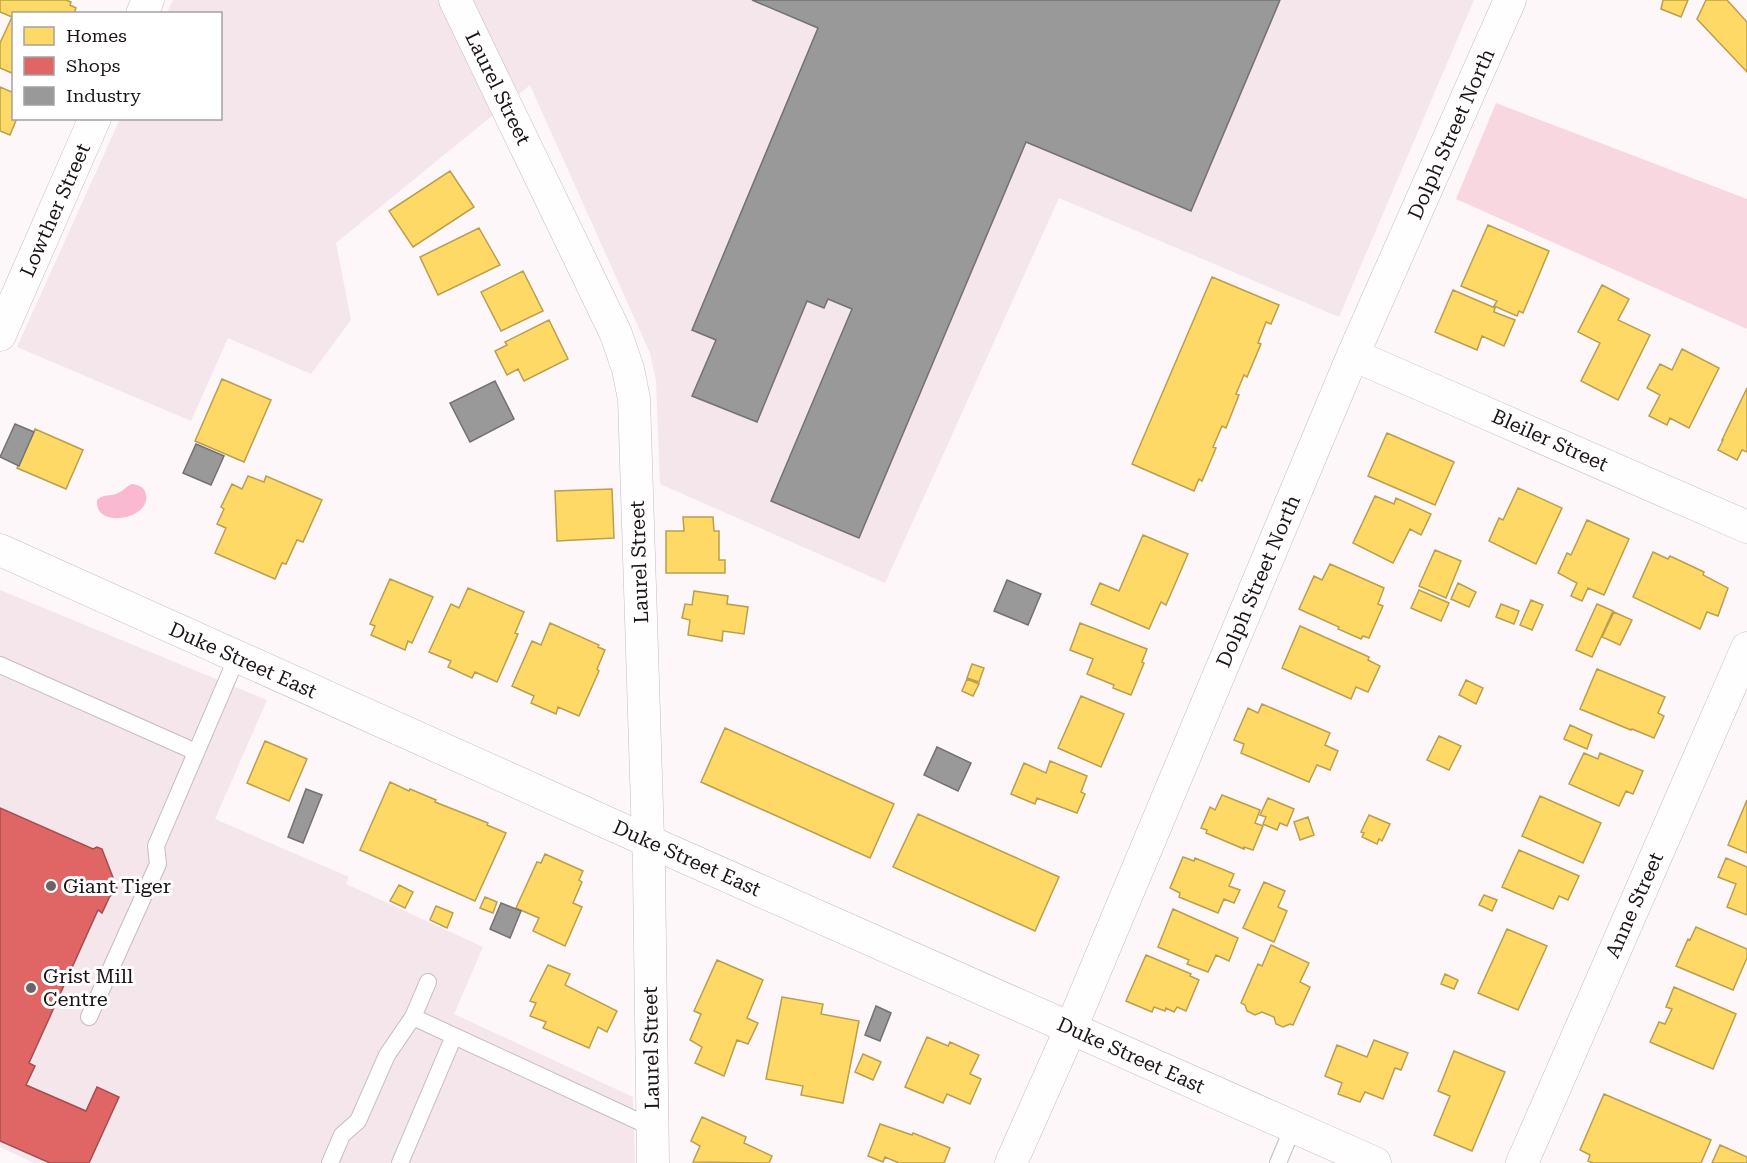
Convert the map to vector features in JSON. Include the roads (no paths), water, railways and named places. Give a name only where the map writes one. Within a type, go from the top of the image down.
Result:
[{"type":"street","name":"Laurel Street","points":[[455,0],[616,334],[628,369],[634,399],[648,841],[653,1163]]},
{"type":"street","name":"Dolph Street North","points":[[1011,1163],[1071,1028],[1353,355],[1510,0]]},
{"type":"street","name":"Lowther Street","points":[[0,332],[94,120]]},
{"type":"street","name":"Bleiler Street","points":[[1353,355],[1747,527]]},
{"type":"street","name":"Duke Street East","points":[[0,550],[648,841],[1375,1163]]},
{"type":"street","name":"Anne Street","points":[[1522,1163],[1747,648]]},
{"type":"lane","points":[[89,1017],[158,864],[156,846],[237,657]]},
{"type":"lane","points":[[0,665],[196,752]]},
{"type":"lane","points":[[330,1163],[342,1135],[358,1121],[387,1055],[413,1017],[428,982]]},
{"type":"lane","points":[[413,1017],[653,1128]]},
{"type":"lane","points":[[402,1162],[454,1036]]},
{"type":"lane","points":[[1278,1163],[1293,1126]]},
{"type":"place","name":"Giant Tiger","points":[[51,886]]},
{"type":"place","name":"Grist Mill Centre","points":[[31,988]]}]
